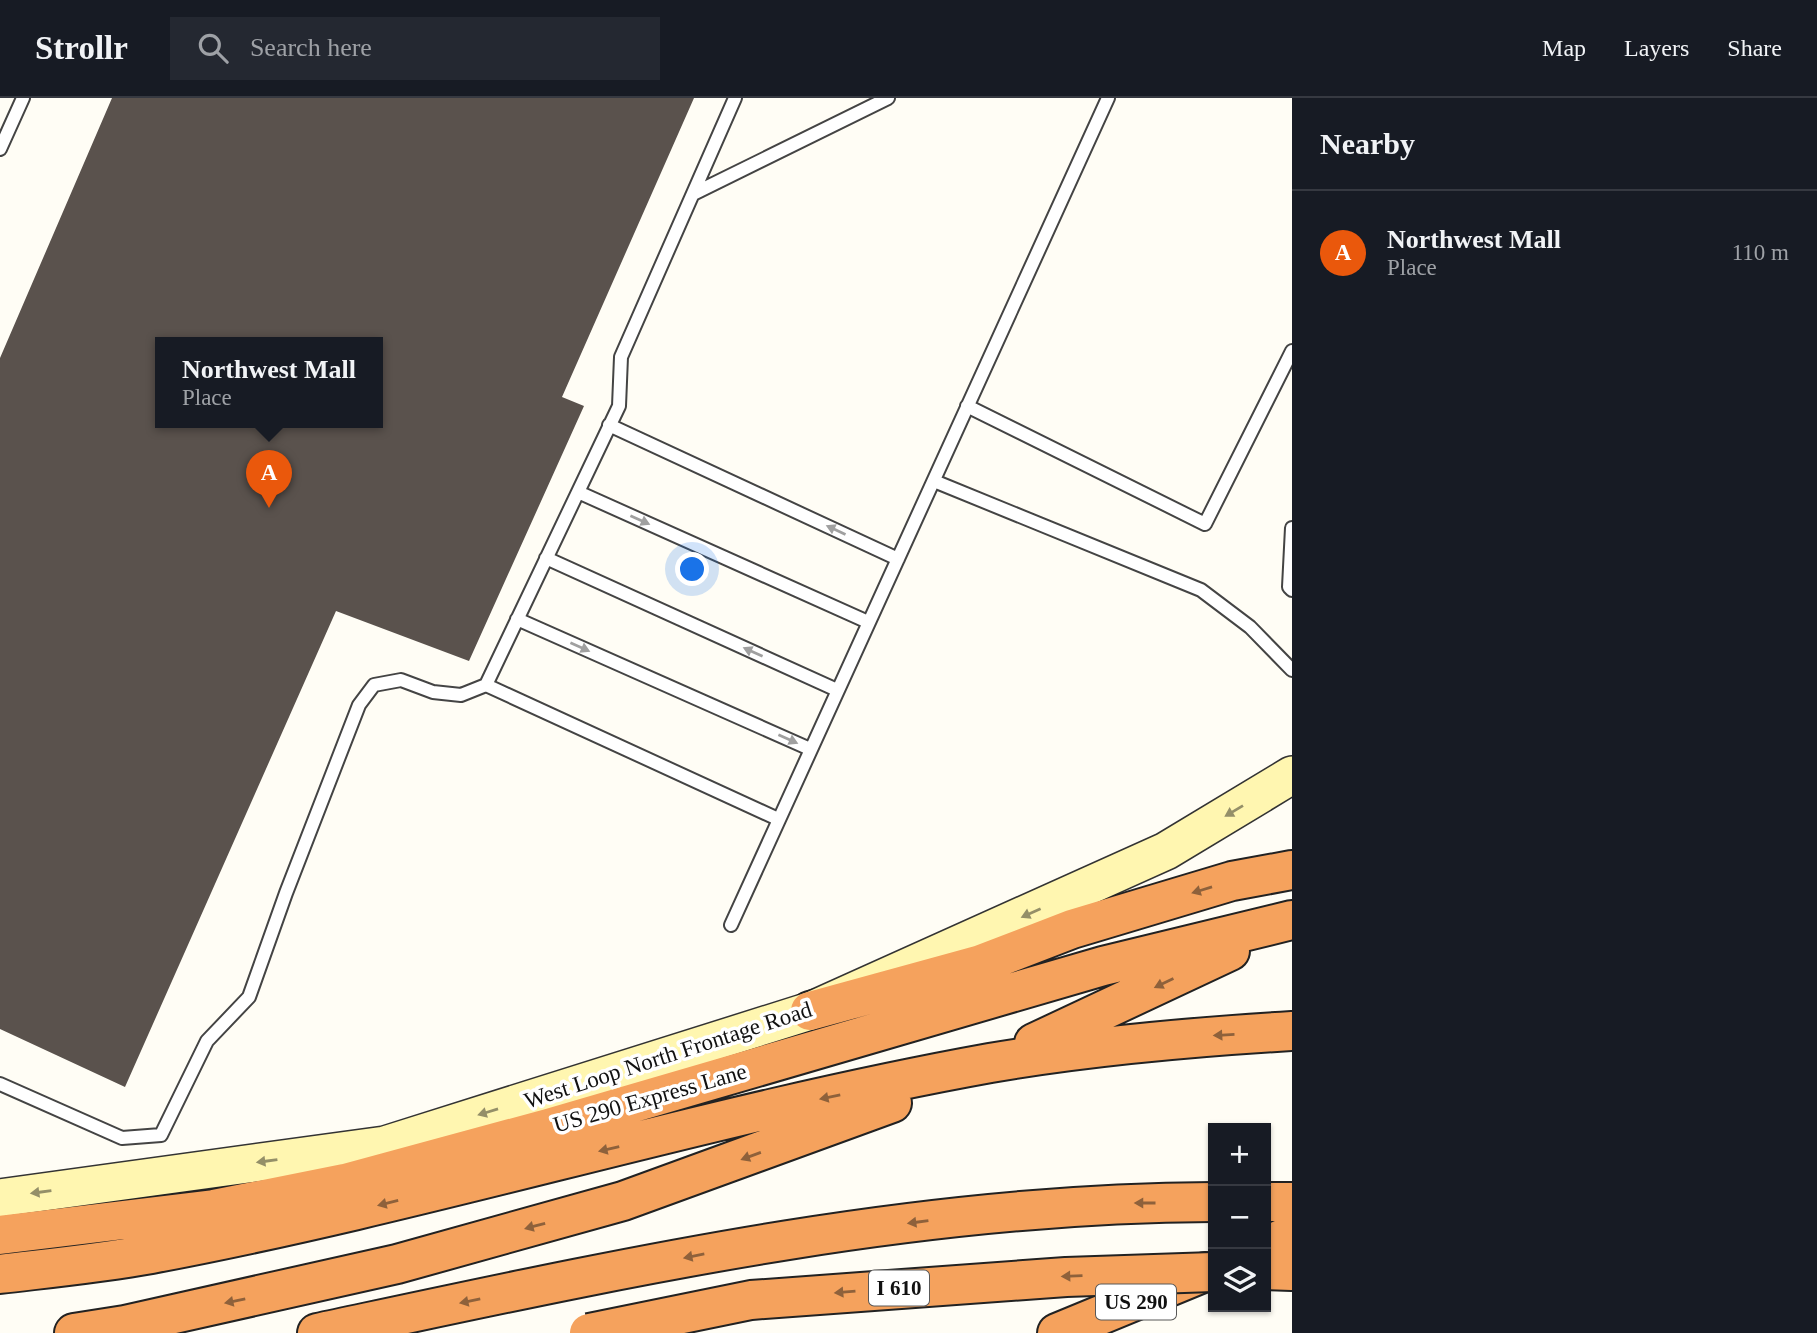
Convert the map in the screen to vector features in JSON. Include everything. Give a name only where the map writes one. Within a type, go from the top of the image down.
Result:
[{"type":"highway","points":[[810,1011],[981,964],[1072,929],[1232,881],[1292,870]]},
{"type":"highway","points":[[74,1333],[397,1264],[623,1201],[920,1093],[1094,1017],[1292,920]]},
{"type":"highway","name":"US 290 Express Lane","points":[[0,1236],[151,1218],[345,1183],[548,1128],[1103,967],[1292,920]]},
{"type":"highway","points":[[0,1274],[148,1255],[330,1217],[827,1098],[989,1063],[1183,1038],[1292,1031]]},
{"type":"highway","points":[[317,1333],[585,1276],[775,1241],[968,1215],[1133,1203],[1208,1202]]},
{"type":"highway","points":[[1271,1202],[1292,1202]]},
{"type":"highway","points":[[1271,1244],[1292,1234]]},
{"type":"highway","name":"I 610","points":[[589,1333],[751,1300],[1066,1277],[1208,1270]]},
{"type":"highway","points":[[1271,1270],[1292,1271]]},
{"type":"highway","name":"US 290","points":[[1057,1333],[1208,1272]]},
{"type":"main road","name":"West Loop North Frontage Road","points":[[0,1198],[386,1144],[810,1011],[1166,851],[1292,775]]},
{"type":"lane","points":[[0,149],[23,98]]},
{"type":"lane","points":[[0,1084],[122,1138],[161,1135],[207,1041],[249,998],[286,893],[359,705],[374,685],[401,680],[433,692],[461,695],[486,685],[619,405],[621,357],[735,98]]},
{"type":"lane","points":[[693,194],[887,98]]},
{"type":"lane","points":[[731,925],[1108,98]]},
{"type":"lane","points":[[967,407],[1205,524],[1292,351]]},
{"type":"lane","points":[[609,425],[898,559]]},
{"type":"lane","points":[[933,481],[1201,590],[1250,627],[1292,670]]},
{"type":"lane","points":[[578,492],[869,622]]},
{"type":"lane","points":[[1292,528],[1289,587],[1292,590]]},
{"type":"lane","points":[[546,558],[837,690]]},
{"type":"lane","points":[[517,619],[810,749]]},
{"type":"lane","points":[[486,685],[778,819]]},
{"type":"building","points":[[112,98],[694,98],[562,397],[584,406],[469,661],[336,611],[125,1087],[0,1029],[0,358]]},
{"type":"place","name":"Northwest Mall","points":[[269,508]]}]
